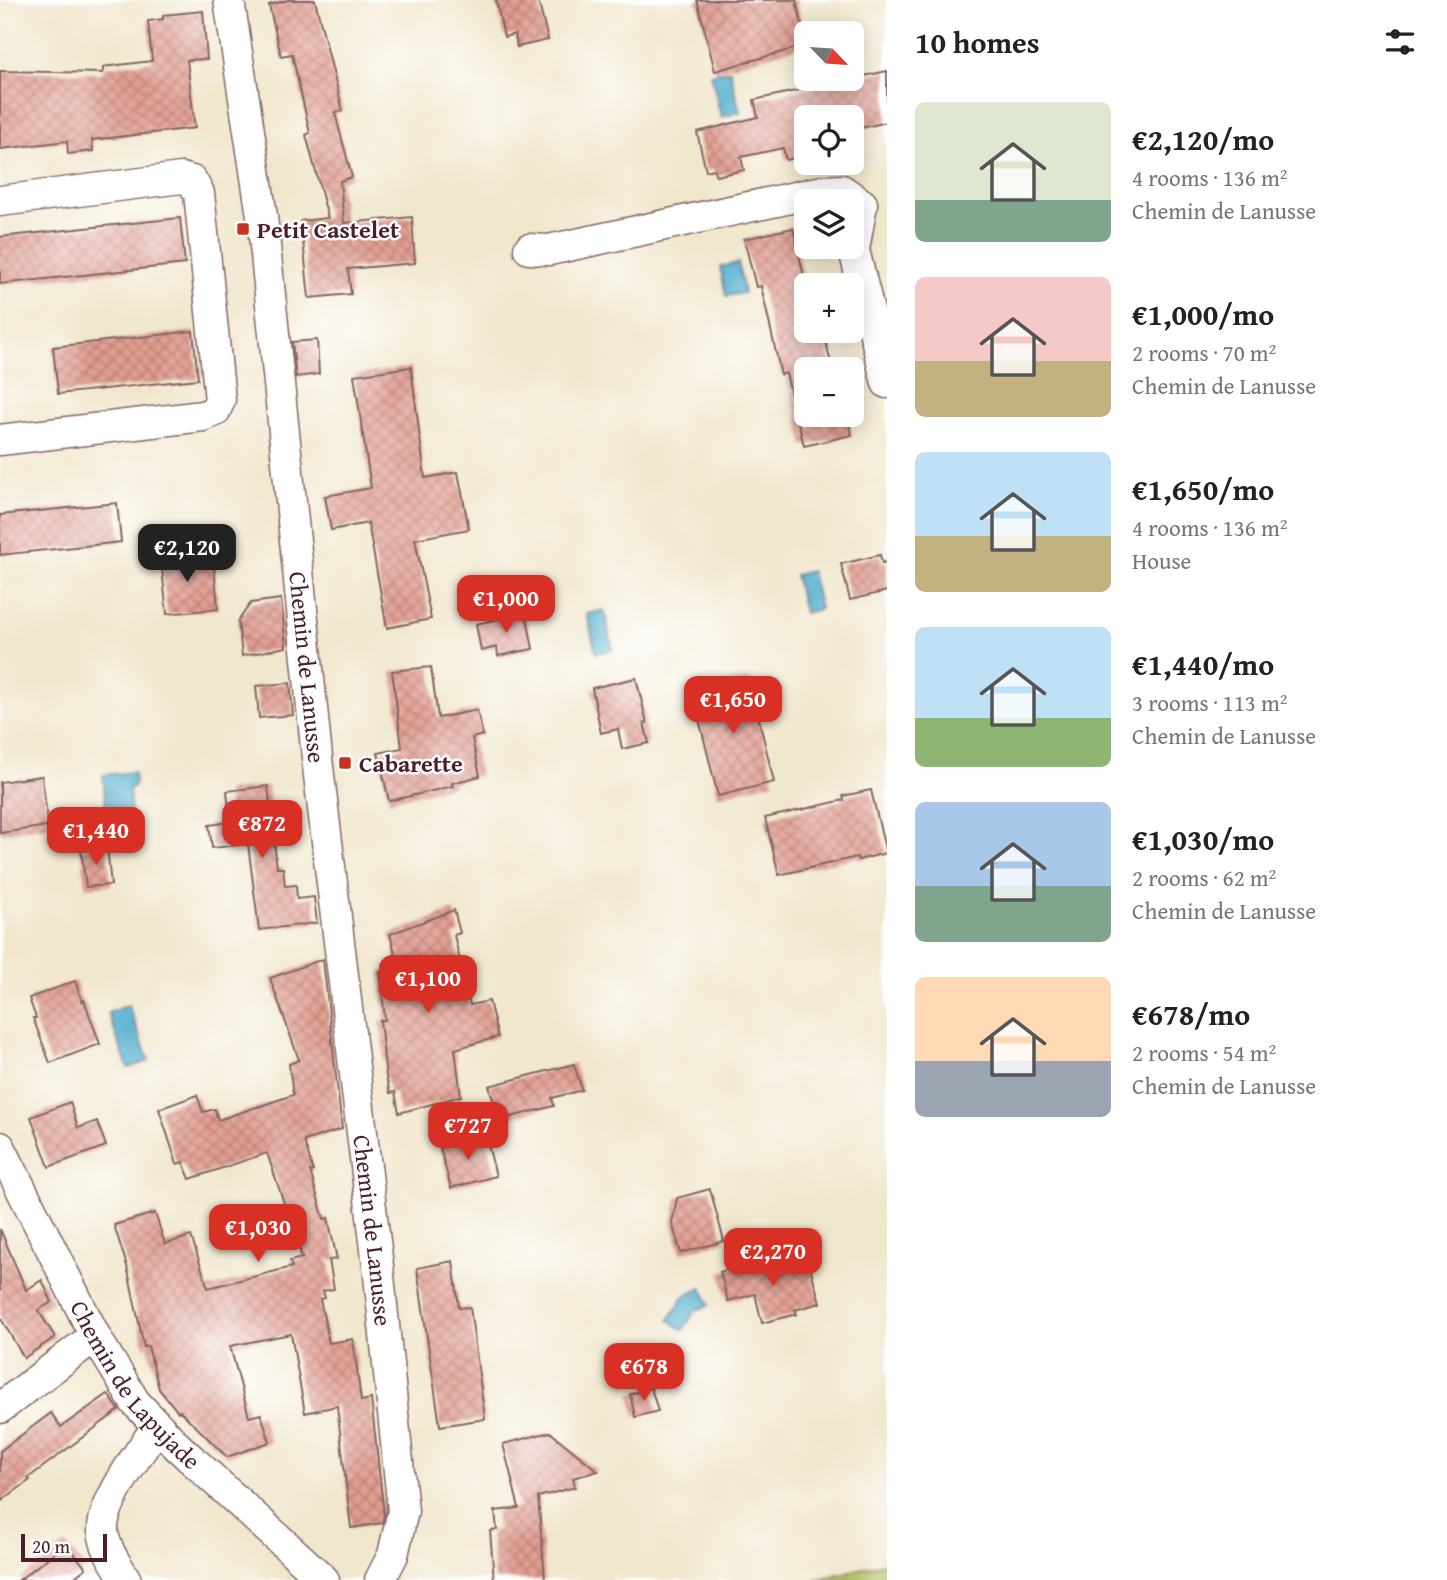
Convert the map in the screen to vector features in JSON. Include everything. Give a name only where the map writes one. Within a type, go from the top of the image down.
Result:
[{"type":"street","name":"Chemin de Lanusse","points":[[229,0],[262,216],[318,766],[376,1252],[403,1511],[393,1555],[380,1580]]},
{"type":"street","points":[[0,201],[181,178],[192,181],[199,193],[220,400],[215,411],[203,416],[0,440]]},
{"type":"street","points":[[529,249],[549,250],[823,191],[842,190],[862,204],[853,250],[887,383]]},
{"type":"street","name":"Chemin de Lapujade","points":[[0,1147],[95,1336],[135,1402],[324,1580]]},
{"type":"street","points":[[0,1408],[95,1336]]},
{"type":"street","points":[[126,1580],[108,1550],[103,1529],[108,1506],[139,1452],[158,1426]]},
{"type":"green space","points":[[887,1562],[887,1580],[815,1580]]},
{"type":"water","points":[[730,70],[740,112],[721,117],[711,74]]},
{"type":"water","points":[[738,263],[744,293],[726,296],[720,267]]},
{"type":"water","points":[[811,571],[820,609],[804,613],[795,575]]},
{"type":"water","points":[[604,610],[613,650],[596,653],[587,614]]},
{"type":"water","points":[[134,772],[135,784],[129,790],[132,822],[107,824],[103,775]]},
{"type":"water","points":[[128,1005],[149,1061],[128,1068],[108,1013]]},
{"type":"water","points":[[702,1288],[709,1305],[695,1311],[683,1330],[669,1320],[684,1296]]},
{"type":"building","points":[[288,0],[315,0],[343,111],[335,113],[352,177],[340,181],[344,223],[412,217],[415,263],[348,269],[351,294],[309,298],[301,221],[328,218],[306,135],[310,133],[292,54],[281,56],[269,5]]},
{"type":"building","points":[[496,0],[538,0],[548,40],[517,47],[515,34],[504,37]]},
{"type":"building","points":[[697,0],[796,0],[801,21],[794,21],[794,49],[715,71]]},
{"type":"building","points":[[203,11],[207,59],[187,60],[195,128],[92,140],[93,151],[68,154],[67,141],[0,149],[0,71],[103,73],[103,67],[152,61],[148,21],[163,19],[163,15]]},
{"type":"building","points":[[887,71],[887,122],[864,127],[864,105],[794,105],[794,158],[786,160],[783,148],[741,157],[744,170],[716,176],[714,169],[706,171],[697,132],[758,117],[754,100],[795,91],[864,91],[864,76]]},
{"type":"building","points":[[180,218],[185,264],[0,284],[0,237]]},
{"type":"building","points":[[793,228],[794,259],[800,259],[803,273],[794,273],[794,343],[826,343],[830,357],[794,357],[794,405],[786,373],[781,375],[761,286],[756,287],[744,239]]},
{"type":"building","points":[[193,331],[198,379],[58,394],[53,347]]},
{"type":"building","points":[[317,340],[319,374],[296,377],[292,342]]},
{"type":"building","points":[[411,367],[425,478],[458,472],[469,529],[415,539],[431,619],[387,628],[368,523],[331,530],[325,496],[371,488],[354,375]]},
{"type":"building","points":[[799,427],[850,427],[852,435],[804,446]]},
{"type":"building","points":[[117,503],[121,542],[0,555],[0,515]]},
{"type":"building","points":[[185,548],[187,568],[214,565],[218,609],[167,614],[160,551]]},
{"type":"building","points":[[880,555],[882,563],[887,562],[887,591],[850,600],[841,564]]},
{"type":"building","points":[[281,599],[286,647],[242,656],[238,621],[251,603]]},
{"type":"building","points":[[526,613],[533,649],[498,656],[497,647],[481,651],[476,624]]},
{"type":"building","points":[[431,667],[438,718],[477,710],[483,735],[472,738],[480,776],[452,783],[453,786],[389,801],[378,753],[402,748],[392,671]]},
{"type":"building","points":[[636,678],[649,743],[622,749],[618,729],[601,733],[592,688]]},
{"type":"building","points":[[749,678],[774,782],[718,796],[699,719],[696,720],[689,692]]},
{"type":"building","points":[[290,683],[293,715],[259,718],[256,686]]},
{"type":"building","points":[[42,776],[48,826],[0,833],[0,782]]},
{"type":"building","points":[[268,786],[277,868],[283,868],[285,886],[296,885],[297,899],[314,897],[317,923],[259,930],[248,844],[212,848],[209,825],[230,822],[227,791]]},
{"type":"building","points":[[871,790],[886,853],[779,875],[765,818],[844,800],[843,796]]},
{"type":"building","points":[[107,847],[111,885],[86,887],[81,850]]},
{"type":"building","points":[[454,910],[460,933],[454,935],[470,1005],[489,1001],[498,1037],[455,1049],[461,1096],[399,1113],[395,1092],[390,1093],[386,1077],[380,1020],[385,1020],[380,972],[399,969],[390,934]]},
{"type":"building","points":[[323,959],[342,1129],[304,1141],[324,1219],[328,1218],[337,1259],[329,1260],[334,1289],[323,1291],[325,1298],[320,1299],[329,1343],[353,1339],[361,1401],[371,1399],[384,1515],[382,1523],[351,1528],[337,1406],[305,1413],[291,1334],[230,1346],[249,1417],[261,1414],[270,1442],[227,1457],[178,1412],[159,1389],[148,1346],[144,1347],[127,1266],[114,1225],[155,1213],[165,1244],[191,1236],[208,1288],[292,1267],[290,1261],[302,1258],[290,1215],[267,1153],[190,1179],[183,1162],[177,1164],[159,1109],[197,1095],[203,1112],[215,1109],[218,1120],[293,1095],[289,1064],[299,1060],[270,978]]},
{"type":"building","points":[[75,981],[100,1044],[50,1063],[33,1018],[36,1018],[29,998]]},
{"type":"building","points":[[574,1064],[582,1090],[552,1098],[554,1106],[499,1120],[489,1086]]},
{"type":"building","points":[[70,1102],[78,1128],[97,1121],[106,1146],[49,1167],[31,1117]]},
{"type":"building","points":[[486,1137],[496,1176],[451,1188],[440,1148]]},
{"type":"building","points":[[710,1189],[724,1241],[681,1253],[672,1223],[677,1198]]},
{"type":"building","points":[[0,1229],[26,1290],[42,1280],[52,1302],[38,1310],[55,1337],[24,1358],[0,1317]]},
{"type":"building","points":[[453,1261],[459,1308],[470,1307],[485,1419],[440,1426],[417,1268]]},
{"type":"building","points":[[756,1262],[758,1269],[783,1262],[785,1270],[809,1263],[820,1303],[795,1310],[797,1314],[762,1323],[755,1294],[728,1301],[720,1272]]},
{"type":"building","points":[[651,1388],[658,1411],[635,1417],[630,1394]]},
{"type":"building","points":[[108,1394],[119,1410],[0,1502],[0,1451],[51,1413],[61,1427]]},
{"type":"building","points":[[550,1432],[598,1471],[573,1478],[575,1487],[538,1497],[545,1580],[494,1580],[490,1531],[497,1530],[495,1511],[519,1508],[503,1444]]},
{"type":"building","points":[[66,1544],[86,1568],[71,1580],[19,1580]]},
{"type":"place","name":"Petit Castelet","points":[[243,229]]},
{"type":"place","name":"Cabarette","points":[[345,763]]}]
